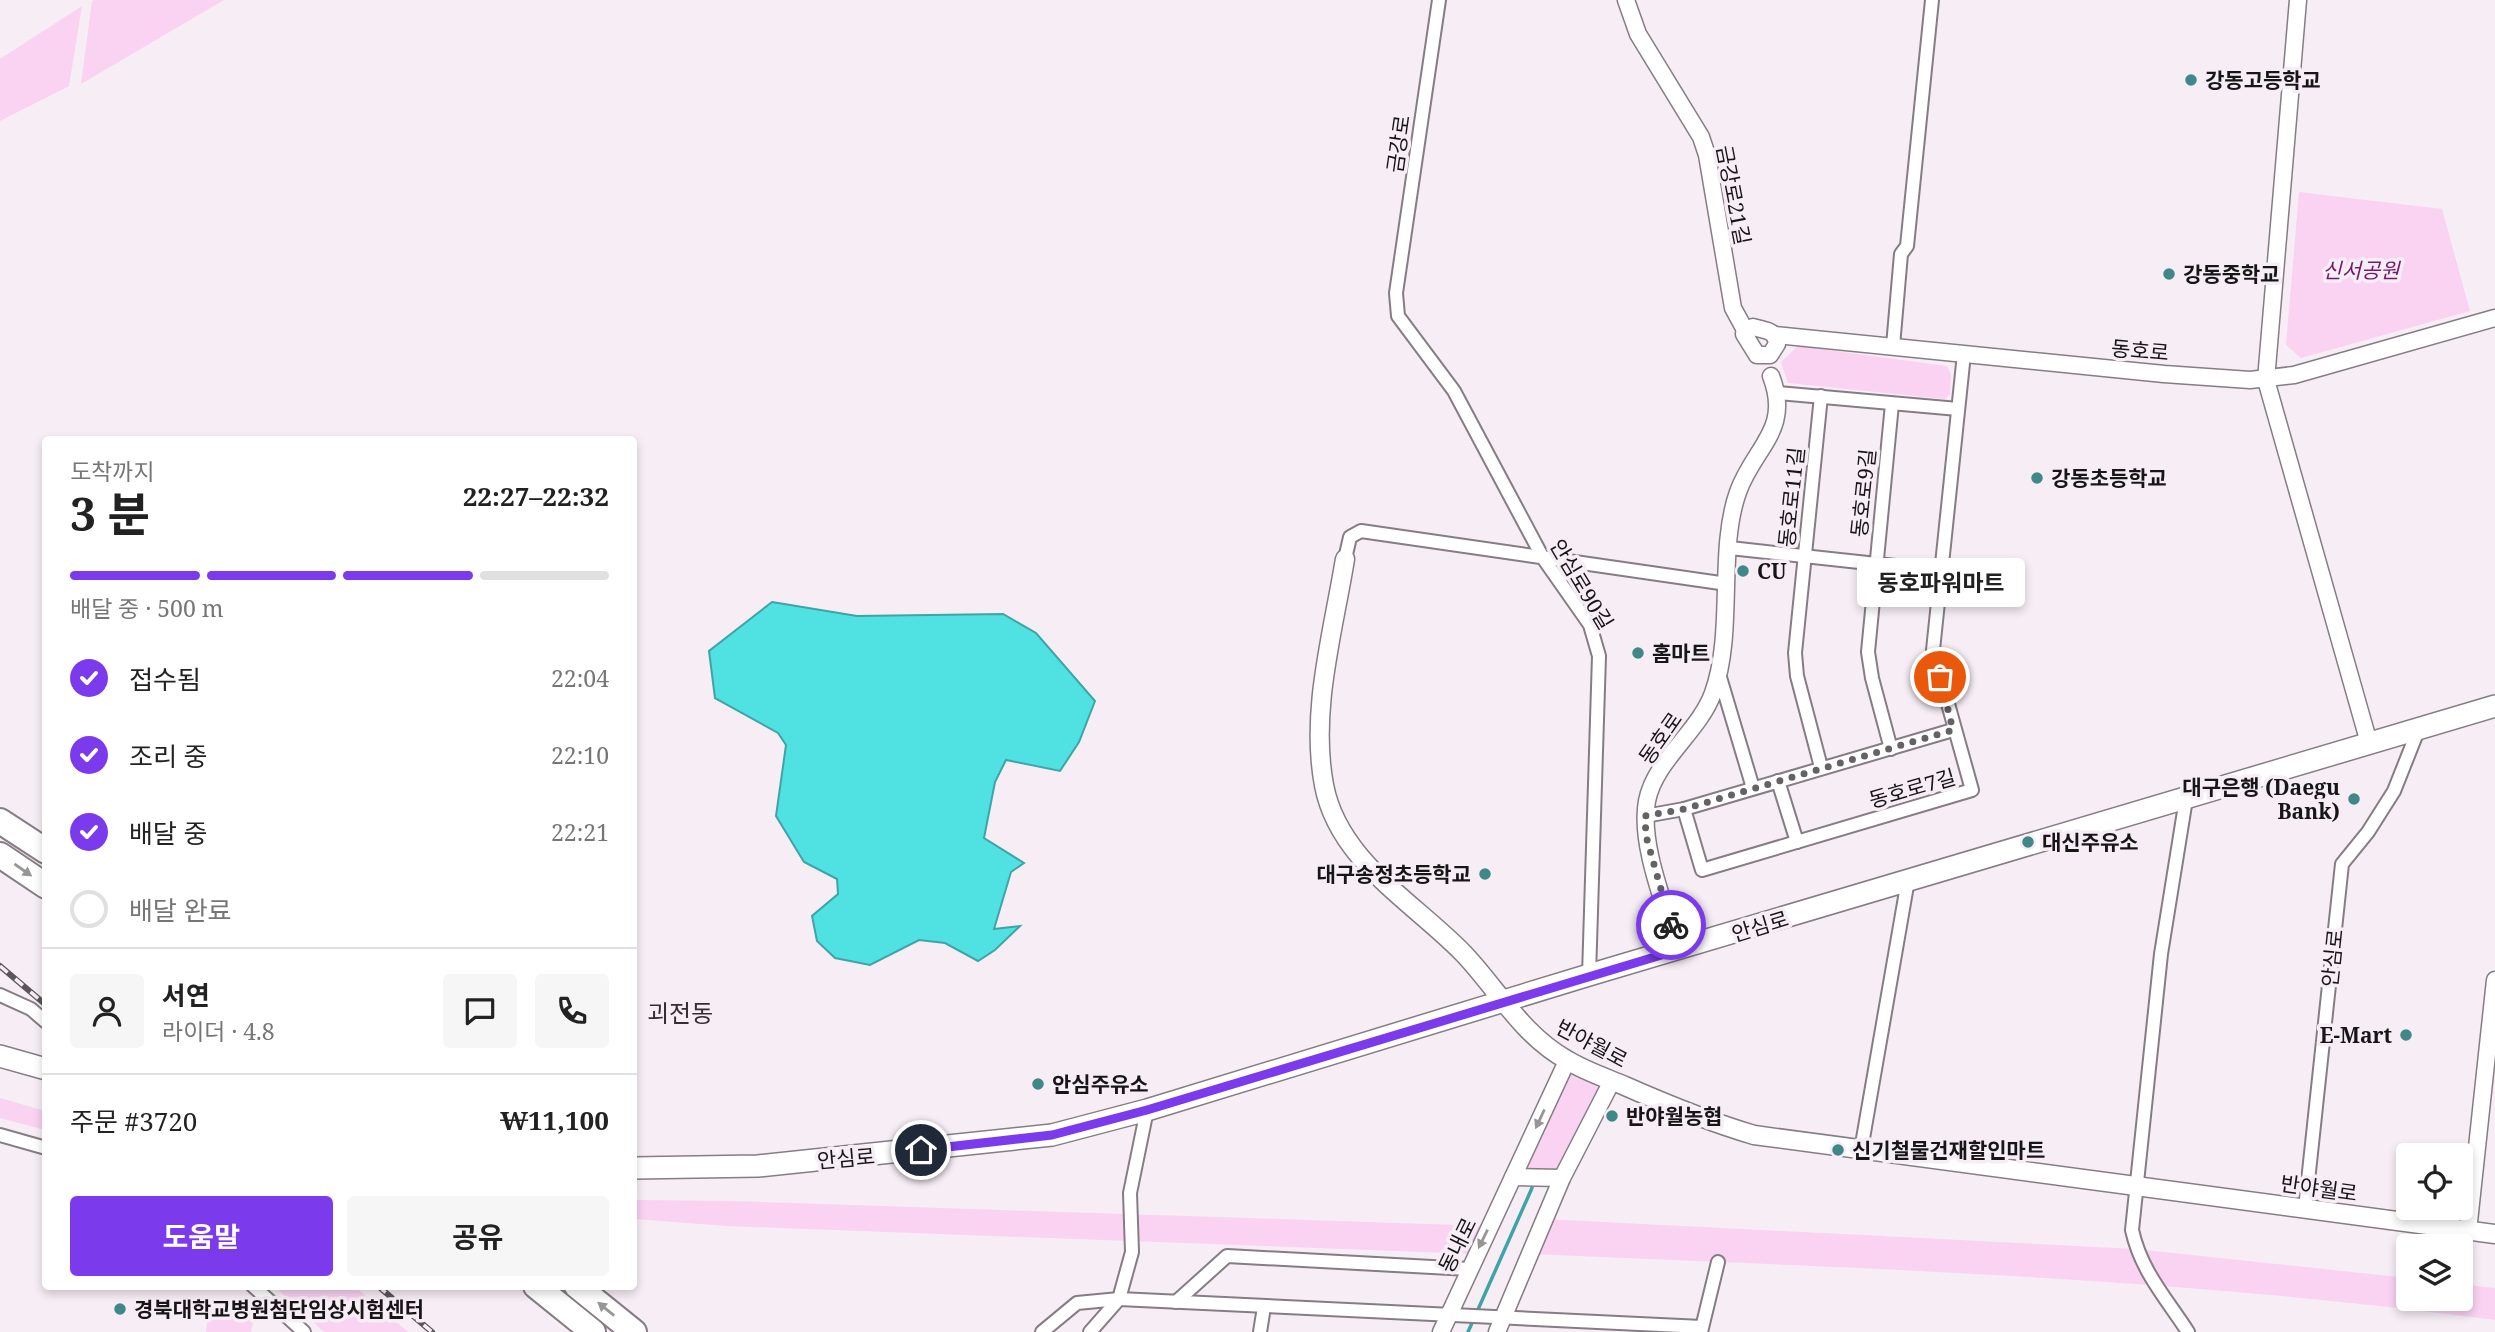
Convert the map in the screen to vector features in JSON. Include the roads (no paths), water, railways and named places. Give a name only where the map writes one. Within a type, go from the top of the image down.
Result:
[{"type":"highway","points":[[0,821],[42,848]]},
{"type":"highway","points":[[0,855],[42,883]]},
{"type":"highway","points":[[541,1290],[593,1332]]},
{"type":"highway","points":[[582,1290],[634,1332]]},
{"type":"main road","name":"반야월로","points":[[1345,559],[1318,725],[1325,788],[1338,825],[1369,867],[1464,955],[1502,1002],[1541,1043],[1567,1061],[1704,1120],[1754,1135],[2495,1234]]},
{"type":"main road","name":"안심로","points":[[637,1168],[758,1166],[1052,1135],[1147,1110],[1589,975],[2495,706]]},
{"type":"main road","points":[[0,1056],[42,1068]]},
{"type":"street","name":"금강로","points":[[1396,293],[1439,0]]},
{"type":"street","name":"금강로21길","points":[[1626,0],[1638,34],[1701,137],[1707,155],[1733,308],[1745,330],[1746,340],[1763,355]]},
{"type":"street","points":[[1893,346],[1900,254],[1907,246],[1932,0]]},
{"type":"street","points":[[2298,0],[2266,380],[2369,743]]},
{"type":"street","name":"안심로90길","points":[[1396,293],[1398,316],[1454,391],[1544,558],[1590,625],[1599,656],[1589,975]]},
{"type":"street","name":"동호로","points":[[1745,330],[1754,327],[1775,335],[1964,355],[2164,374],[2266,380],[2294,375],[2495,318]]},
{"type":"street","points":[[1763,355],[1777,344],[1775,335]]},
{"type":"street","name":"동호로","points":[[1678,950],[1646,836],[1645,816],[1648,798],[1657,775],[1704,712],[1719,674],[1737,493],[1775,429],[1778,393],[1772,376],[1763,371],[1763,355]]},
{"type":"street","name":"동호로7길","points":[[1684,809],[1702,870],[1972,790],[1953,730],[1933,650],[1964,355]]},
{"type":"street","points":[[1778,393],[1958,409]]},
{"type":"street","name":"동호로11길","points":[[1821,396],[1795,653],[1802,696],[1821,768]]},
{"type":"street","name":"동호로9길","points":[[1891,749],[1872,678],[1868,652],[1892,404]]},
{"type":"street","points":[[1345,559],[1350,537],[1361,531],[1727,584]]},
{"type":"street","points":[[1730,548],[1942,570]]},
{"type":"street","name":"동호로","points":[[1719,674],[1752,788]]},
{"type":"street","name":"안심로","points":[[2305,1209],[2342,863],[2368,832],[2394,791],[2419,728]]},
{"type":"street","points":[[1645,816],[1684,809],[1953,730]]},
{"type":"street","points":[[1778,781],[1797,842]]},
{"type":"street","points":[[2186,799],[2161,954],[2132,1230],[2137,1254],[2153,1283],[2188,1332]]},
{"type":"street","points":[[1861,1150],[1908,880]]},
{"type":"street","points":[[2468,1231],[2490,1082],[2495,980]]},
{"type":"street","points":[[0,995],[31,1009],[42,1018]]},
{"type":"street","name":"동내로","points":[[1444,1324],[1567,1061]]},
{"type":"street","points":[[1500,1325],[1562,1178],[1612,1081]]},
{"type":"street","points":[[1090,1332],[1119,1299],[1132,1252],[1130,1193],[1147,1110]]},
{"type":"street","points":[[0,1135],[42,1147]]},
{"type":"street","points":[[1513,1177],[1562,1178]]},
{"type":"street","points":[[1176,1302],[1227,1256],[1469,1269]]},
{"type":"street","points":[[1042,1332],[1077,1303],[1119,1299],[1264,1307],[1444,1324],[1701,1330],[1718,1262]]},
{"type":"street","points":[[257,1290],[303,1332]]},
{"type":"street","points":[[1260,1332],[1264,1307]]},
{"type":"water","points":[[772,602],[857,616],[1003,614],[1036,633],[1095,701],[1079,742],[1060,771],[1006,760],[995,782],[984,838],[1024,863],[1011,872],[994,929],[1020,926],[995,950],[978,961],[945,943],[919,940],[870,965],[835,958],[817,941],[812,916],[838,894],[837,879],[804,862],[776,816],[786,745],[778,733],[715,698],[709,651]]},
{"type":"waterway","points":[[1468,1332],[1532,1188]]},
{"type":"railway","points":[[0,966],[42,1002]]},
{"type":"railway","points":[[383,1290],[432,1332]]},
{"type":"place","name":"강동고등학교","points":[[2191,80]]},
{"type":"place","name":"강동중학교","points":[[2169,274]]},
{"type":"place","name":"강동초등학교","points":[[2037,478]]},
{"type":"place","name":"CU","points":[[1743,571]]},
{"type":"place","name":"홈마트","points":[[1638,653]]},
{"type":"place","name":"동호파워마트","points":[[1940,677]]},
{"type":"place","name":"대구은행 (Daegu Bank)","points":[[2354,799]]},
{"type":"place","name":"대신주유소","points":[[2028,842]]},
{"type":"place","name":"대구송정초등학교","points":[[1485,874]]},
{"type":"place","name":"E-Mart","points":[[2406,1035]]},
{"type":"place","name":"안심주유소","points":[[1038,1084]]},
{"type":"place","name":"반야월농협","points":[[1612,1116]]},
{"type":"place","name":"신기철물건재할인마트","points":[[1838,1150]]},
{"type":"place","name":"경북대학교병원첨단임상시험센터","points":[[120,1309]]},
{"type":"district","name":"괴전동","points":[[680,1012]]},
{"type":"park label","name":"신서공원","points":[[2361,270]]}]
